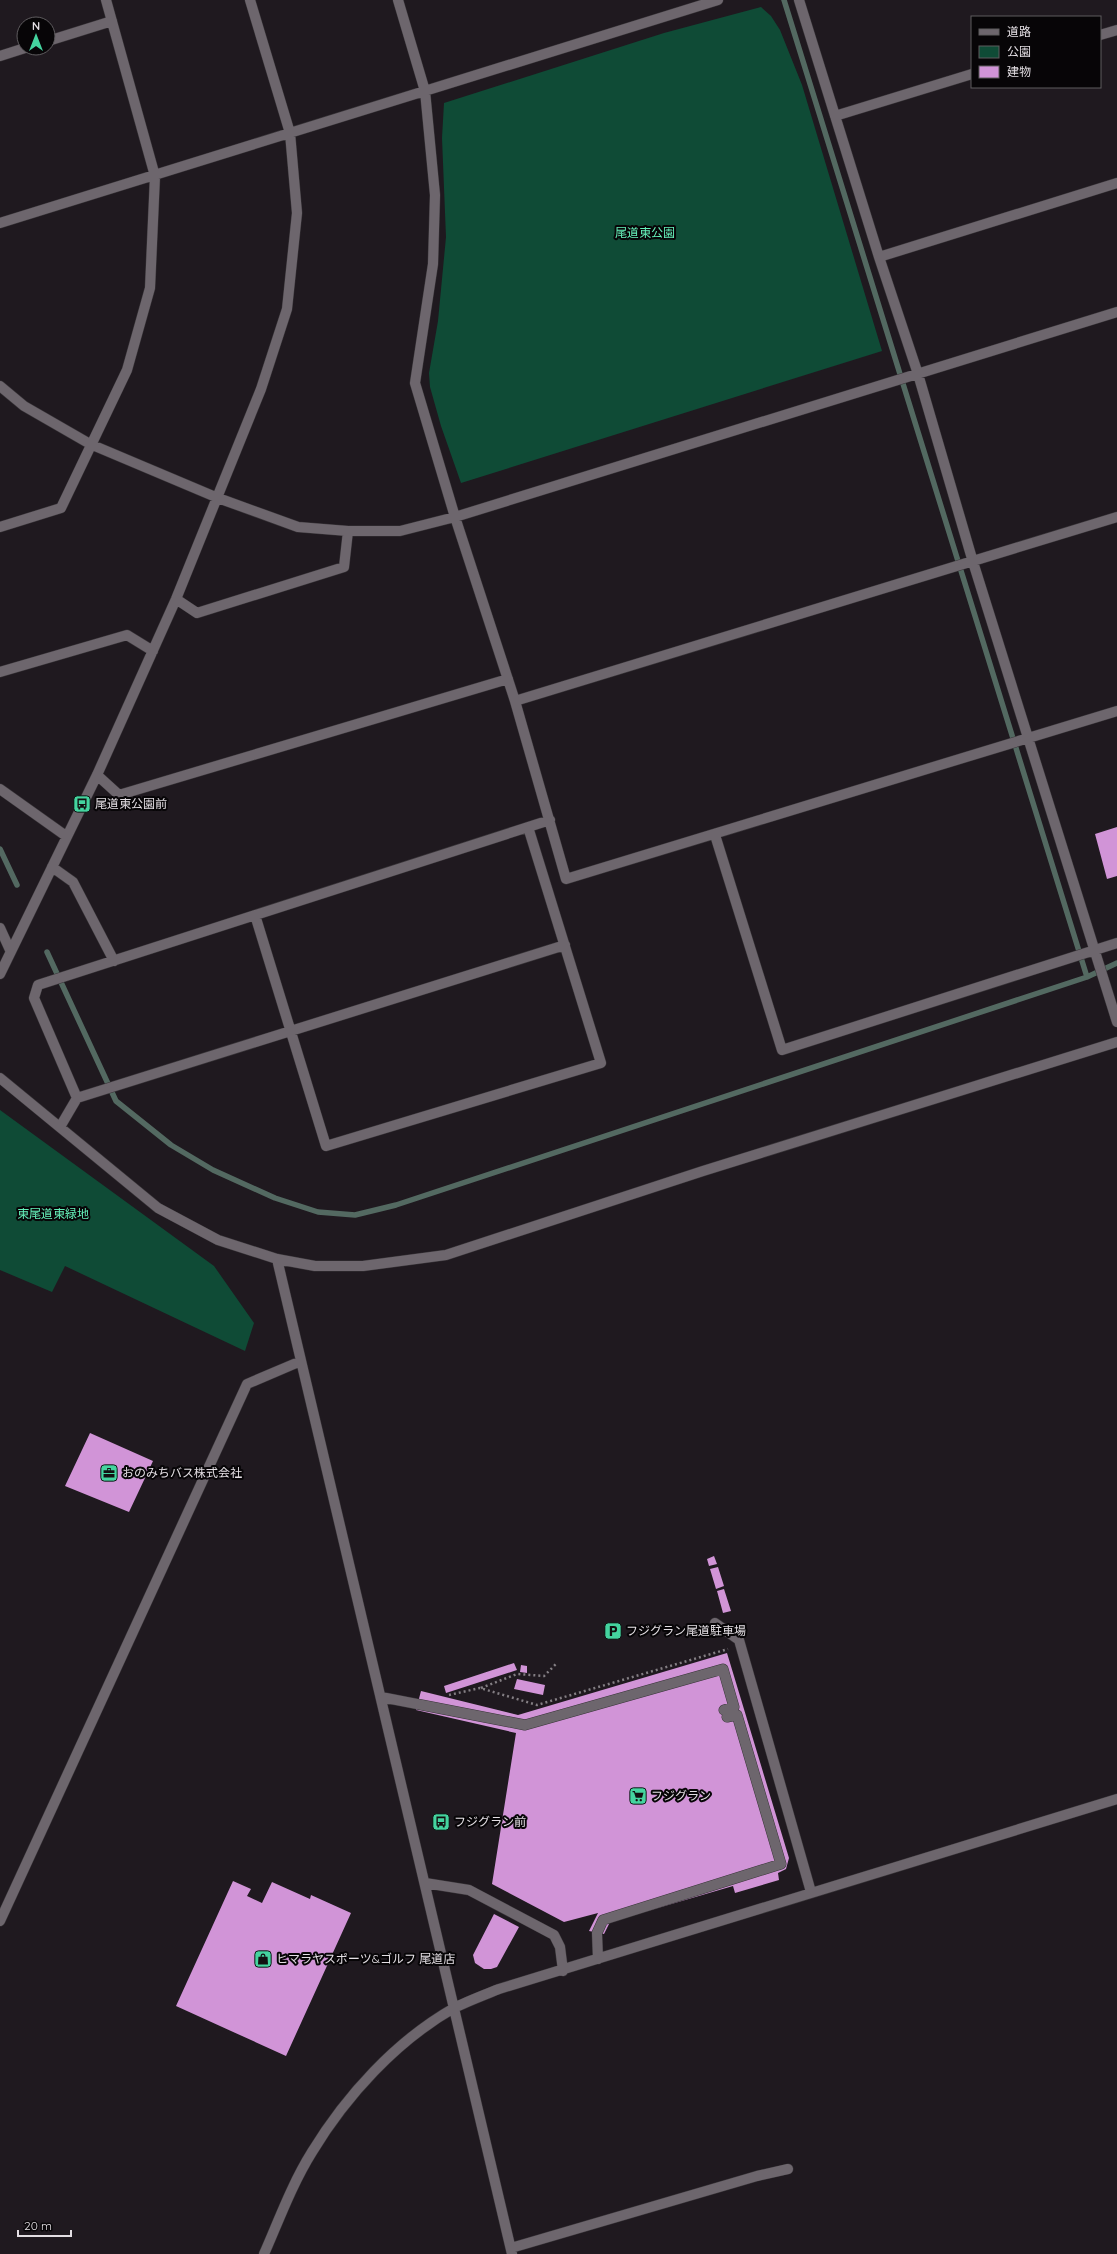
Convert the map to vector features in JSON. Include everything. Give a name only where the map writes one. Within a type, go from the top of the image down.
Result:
[{"type":"street","points":[[0,527],[61,508],[90,444],[127,370],[148,295],[152,253],[155,176],[106,0]]},
{"type":"street","points":[[0,974],[10,950],[96,775],[176,599],[261,389],[287,309],[297,213],[290,133],[250,0]]},
{"type":"street","points":[[398,0],[425,91],[435,195],[433,264],[415,383],[455,517],[515,701],[566,879],[715,835],[1117,711]]},
{"type":"street","points":[[0,223],[718,0]]},
{"type":"street","points":[[799,0],[879,257],[913,376],[1025,740],[1091,951],[1100,964],[1117,1022]]},
{"type":"street","points":[[56,38],[112,21]]},
{"type":"street","points":[[1101,35],[1117,30]]},
{"type":"street","points":[[0,56],[16,51]]},
{"type":"street","points":[[835,116],[971,74]]},
{"type":"street","points":[[879,257],[1117,183]]},
{"type":"street","points":[[0,386],[24,406],[90,444],[218,498],[298,527],[348,531],[400,531],[455,517],[1117,312]]},
{"type":"street","points":[[515,701],[1117,517]]},
{"type":"street","points":[[176,599],[197,613],[344,567],[348,531]]},
{"type":"street","points":[[0,672],[127,635],[152,651]]},
{"type":"street","points":[[96,775],[119,795],[508,679]]},
{"type":"street","points":[[0,789],[66,836]]},
{"type":"street","points":[[77,1098],[34,998],[38,985],[550,820]]},
{"type":"street","points":[[255,915],[326,1146],[601,1063],[528,827]]},
{"type":"street","points":[[715,835],[782,1050],[1117,943]]},
{"type":"street","points":[[52,867],[73,882],[114,961]]},
{"type":"street","points":[[0,928],[10,950]]},
{"type":"street","points":[[60,1127],[77,1098],[565,945]]},
{"type":"street","points":[[0,1078],[158,1208],[218,1240],[277,1259],[315,1266],[363,1266],[446,1255],[703,1171],[1117,1042]]},
{"type":"street","points":[[277,1259],[512,2251],[757,2176],[788,2169]]},
{"type":"street","points":[[0,1921],[247,1384],[301,1361]]},
{"type":"street","points":[[715,1623],[739,1640],[812,1892]]},
{"type":"street","points":[[381,1697],[525,1725],[723,1669],[734,1707],[725,1714],[736,1714],[781,1864],[603,1920],[597,1933],[598,1959]]},
{"type":"street","points":[[264,2254],[311,2153],[335,2117],[377,2069],[406,2042],[455,2008],[499,1989],[563,1971],[812,1892],[1117,1800]]},
{"type":"street","points":[[425,1883],[469,1890],[554,1935],[560,1947],[563,1971]]},
{"type":"path","points":[[480,1688],[537,1705],[740,1646]]},
{"type":"path","points":[[449,1695],[480,1688],[517,1674],[544,1676],[557,1663]]},
{"type":"green space","name":"尾道東公園","points":[[761,7],[771,16],[780,30],[802,85],[882,351],[461,483],[441,426],[430,387],[429,373],[438,321],[446,237],[442,138],[444,103],[664,33]]},
{"type":"green space","name":"東尾道東緑地","points":[[0,1110],[214,1266],[254,1323],[245,1351],[65,1266],[52,1292],[0,1270]]},
{"type":"building","points":[[1117,827],[1117,876],[1107,879],[1095,834]]},
{"type":"building","name":"おのみちバス株式会社","points":[[90,1433],[153,1461],[129,1512],[65,1486]]},
{"type":"building","points":[[714,1556],[717,1564],[709,1566],[707,1559]]},
{"type":"building","points":[[718,1567],[724,1586],[716,1589],[710,1569]]},
{"type":"building","points":[[724,1589],[731,1611],[723,1613],[717,1591]]},
{"type":"building","name":"フジグラン","points":[[727,1653],[789,1858],[786,1869],[778,1873],[779,1880],[735,1893],[733,1886],[610,1922],[604,1934],[589,1931],[598,1913],[564,1922],[492,1884],[516,1733],[416,1710],[421,1691],[518,1715]]},
{"type":"building","points":[[514,1663],[517,1670],[446,1693],[444,1686]]},
{"type":"building","points":[[521,1665],[527,1666],[527,1673],[520,1672]]},
{"type":"building","points":[[517,1679],[545,1685],[543,1695],[514,1689]]},
{"type":"building","name":"ヒマラヤスポーツ&ゴルフ 尾道店","points":[[233,1881],[251,1889],[247,1896],[262,1903],[272,1882],[310,1899],[311,1895],[351,1913],[286,2056],[176,2006]]},
{"type":"building","points":[[494,1914],[519,1927],[497,1967],[484,1969],[475,1963],[473,1955]]},
{"type":"waterway","points":[[784,0],[1087,977]]},
{"type":"waterway","points":[[0,849],[17,885]]},
{"type":"waterway","points":[[47,952],[116,1101],[171,1145],[213,1170],[275,1198],[318,1212],[355,1215],[396,1205],[1087,977],[1117,963]]},
{"type":"place","name":"尾道東公園前","points":[[82,804]]},
{"type":"place","name":"おのみちバス株式会社","points":[[109,1473]]},
{"type":"place","name":"フジグラン尾道駐車場","points":[[613,1631]]},
{"type":"place","name":"フジグラン","points":[[638,1796]]},
{"type":"place","name":"フジグラン前","points":[[441,1822]]},
{"type":"place","name":"ヒマラヤスポーツ&ゴルフ 尾道店","points":[[263,1959]]}]
